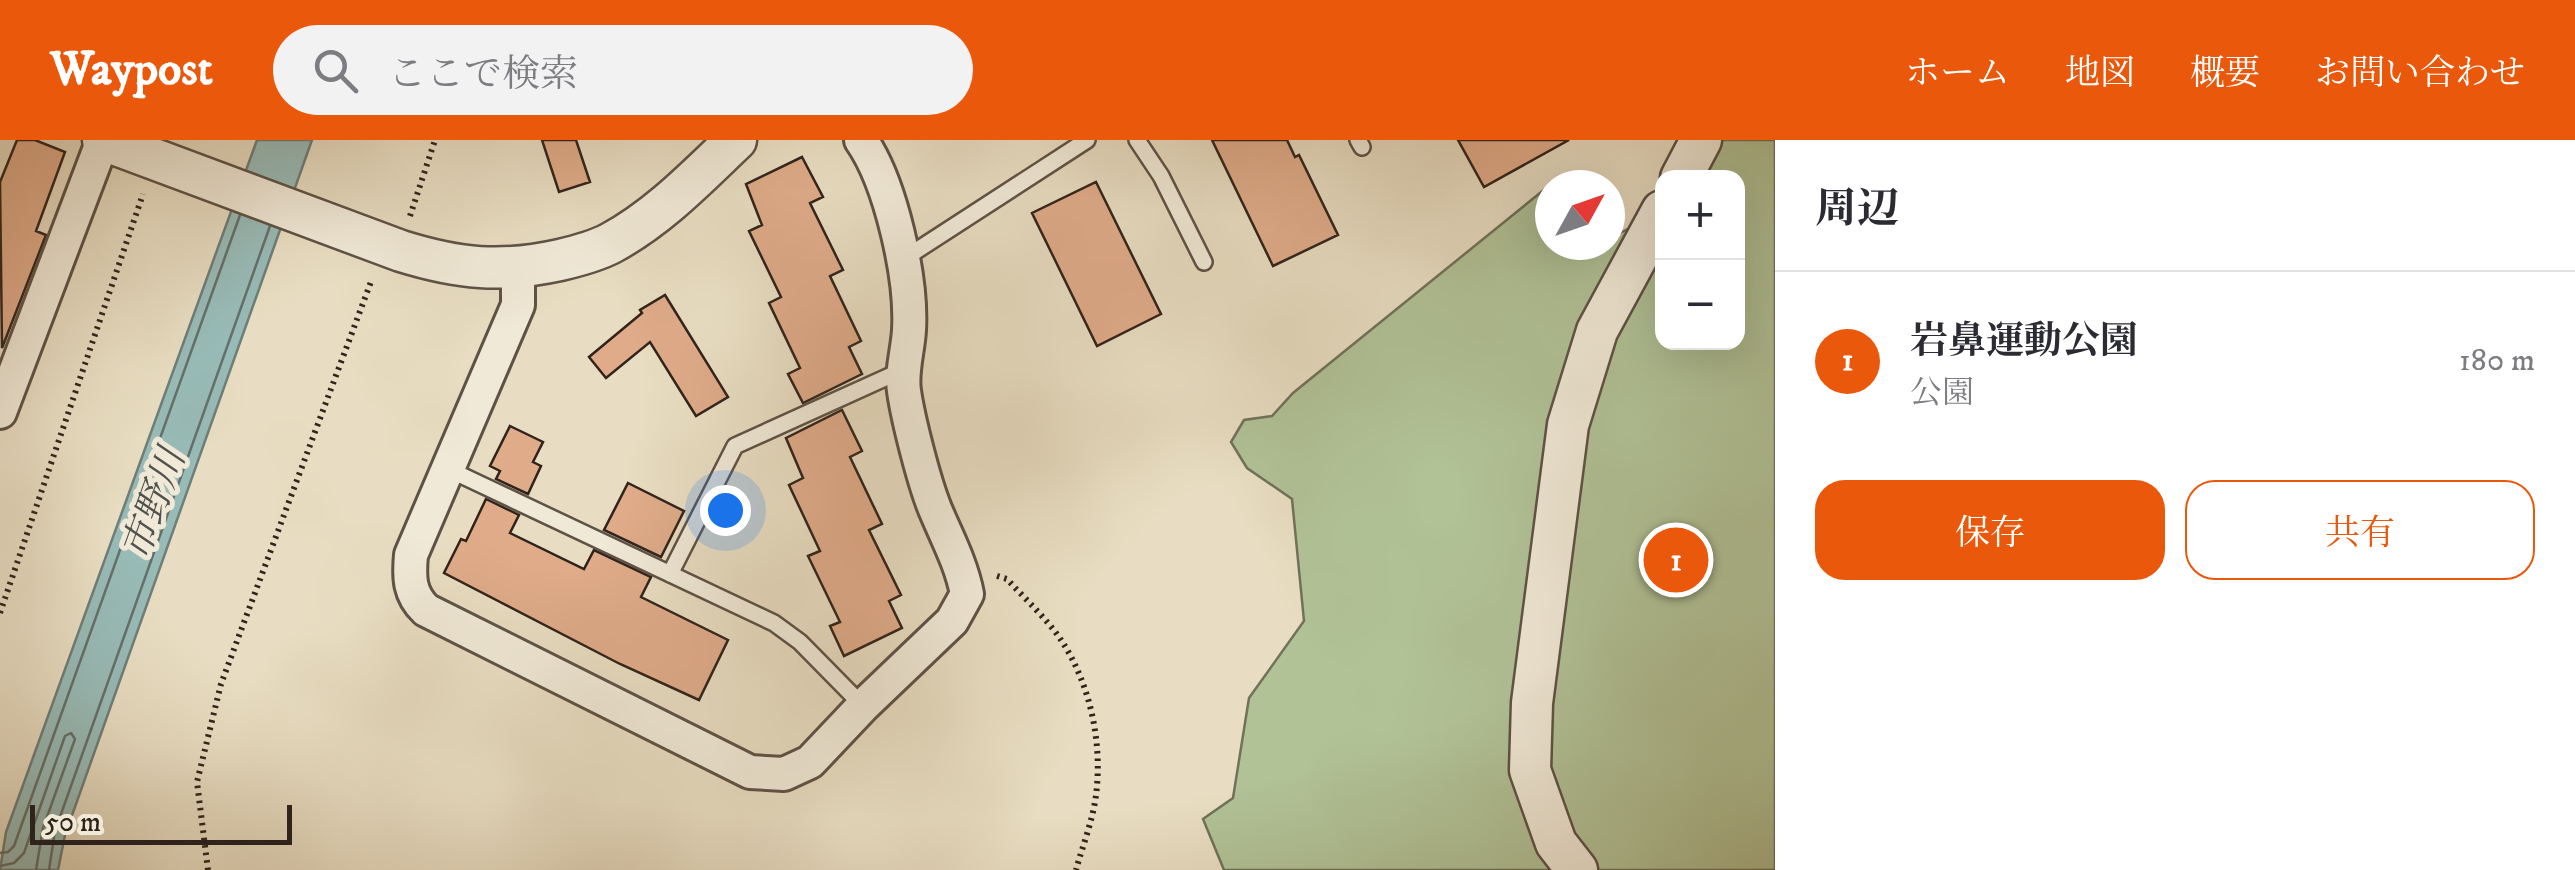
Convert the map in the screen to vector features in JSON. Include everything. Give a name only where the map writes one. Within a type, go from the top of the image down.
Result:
[{"type":"street","points":[[0,412],[103,140],[440,263],[518,269],[609,245],[677,196],[736,140]]},
{"type":"street","points":[[518,269],[518,304],[411,555],[410,587],[416,600],[426,610],[750,772],[784,774],[810,762],[952,621],[967,594],[962,568],[934,505],[904,389],[910,326],[902,260],[889,198],[861,140]]},
{"type":"street","points":[[1685,170],[1701,140]]},
{"type":"street","points":[[1577,870],[1556,843],[1530,770],[1532,702],[1572,410],[1597,331],[1655,224]]},
{"type":"lane","points":[[902,260],[1088,140]]},
{"type":"lane","points":[[1144,142],[1204,262]]},
{"type":"lane","points":[[670,574],[736,446],[905,369]]},
{"type":"lane","points":[[448,469],[774,623],[800,642],[863,706]]},
{"type":"path","points":[[208,870],[197,782],[221,684],[435,140]]},
{"type":"path","points":[[0,613],[165,163]]},
{"type":"path","points":[[962,568],[1006,578],[1058,637],[1079,674],[1092,712],[1096,756],[1095,801],[1076,870]]},
{"type":"green space","points":[[1719,140],[1775,140],[1775,870],[1224,870],[1203,819],[1233,798],[1249,698],[1304,621],[1292,499],[1247,468],[1231,442],[1244,420],[1272,416],[1293,393],[1535,197],[1535,260],[1625,260],[1625,230],[1655,216],[1655,350],[1745,350],[1745,170],[1704,170]]},
{"type":"water","name":"市野川","points":[[257,140],[312,140],[65,835],[58,870],[0,870],[6,832]]},
{"type":"building","points":[[17,140],[35,140],[65,152],[36,231],[46,235],[2,348],[0,182]]},
{"type":"building","points":[[542,140],[576,140],[590,182],[559,192]]},
{"type":"building","points":[[1212,140],[1287,140],[1295,157],[1299,155],[1338,235],[1273,266]]},
{"type":"building","points":[[1458,140],[1569,140],[1484,187]]},
{"type":"building","points":[[802,157],[823,197],[810,203],[843,270],[830,276],[861,341],[849,347],[862,374],[803,403],[788,374],[800,368],[769,303],[781,297],[749,231],[762,225],[746,184]]},
{"type":"building","points":[[1096,182],[1161,314],[1097,346],[1032,213]]},
{"type":"building","points":[[665,295],[728,397],[696,416],[650,342],[606,378],[589,357],[642,313],[640,310]]},
{"type":"building","points":[[842,410],[862,451],[850,457],[882,524],[869,530],[901,595],[889,601],[902,628],[844,656],[830,626],[840,622],[808,556],[820,551],[789,485],[803,478],[786,438]]},
{"type":"building","points":[[510,426],[543,442],[533,462],[541,466],[528,494],[496,479],[500,471],[490,466]]},
{"type":"building","points":[[628,483],[684,511],[661,557],[604,530]]},
{"type":"building","points":[[486,499],[519,515],[510,533],[584,569],[594,550],[651,577],[641,597],[728,640],[699,700],[444,573],[461,539],[466,541]]},
{"type":"place","name":"岩鼻運動公園","points":[[1676,560]]}]
